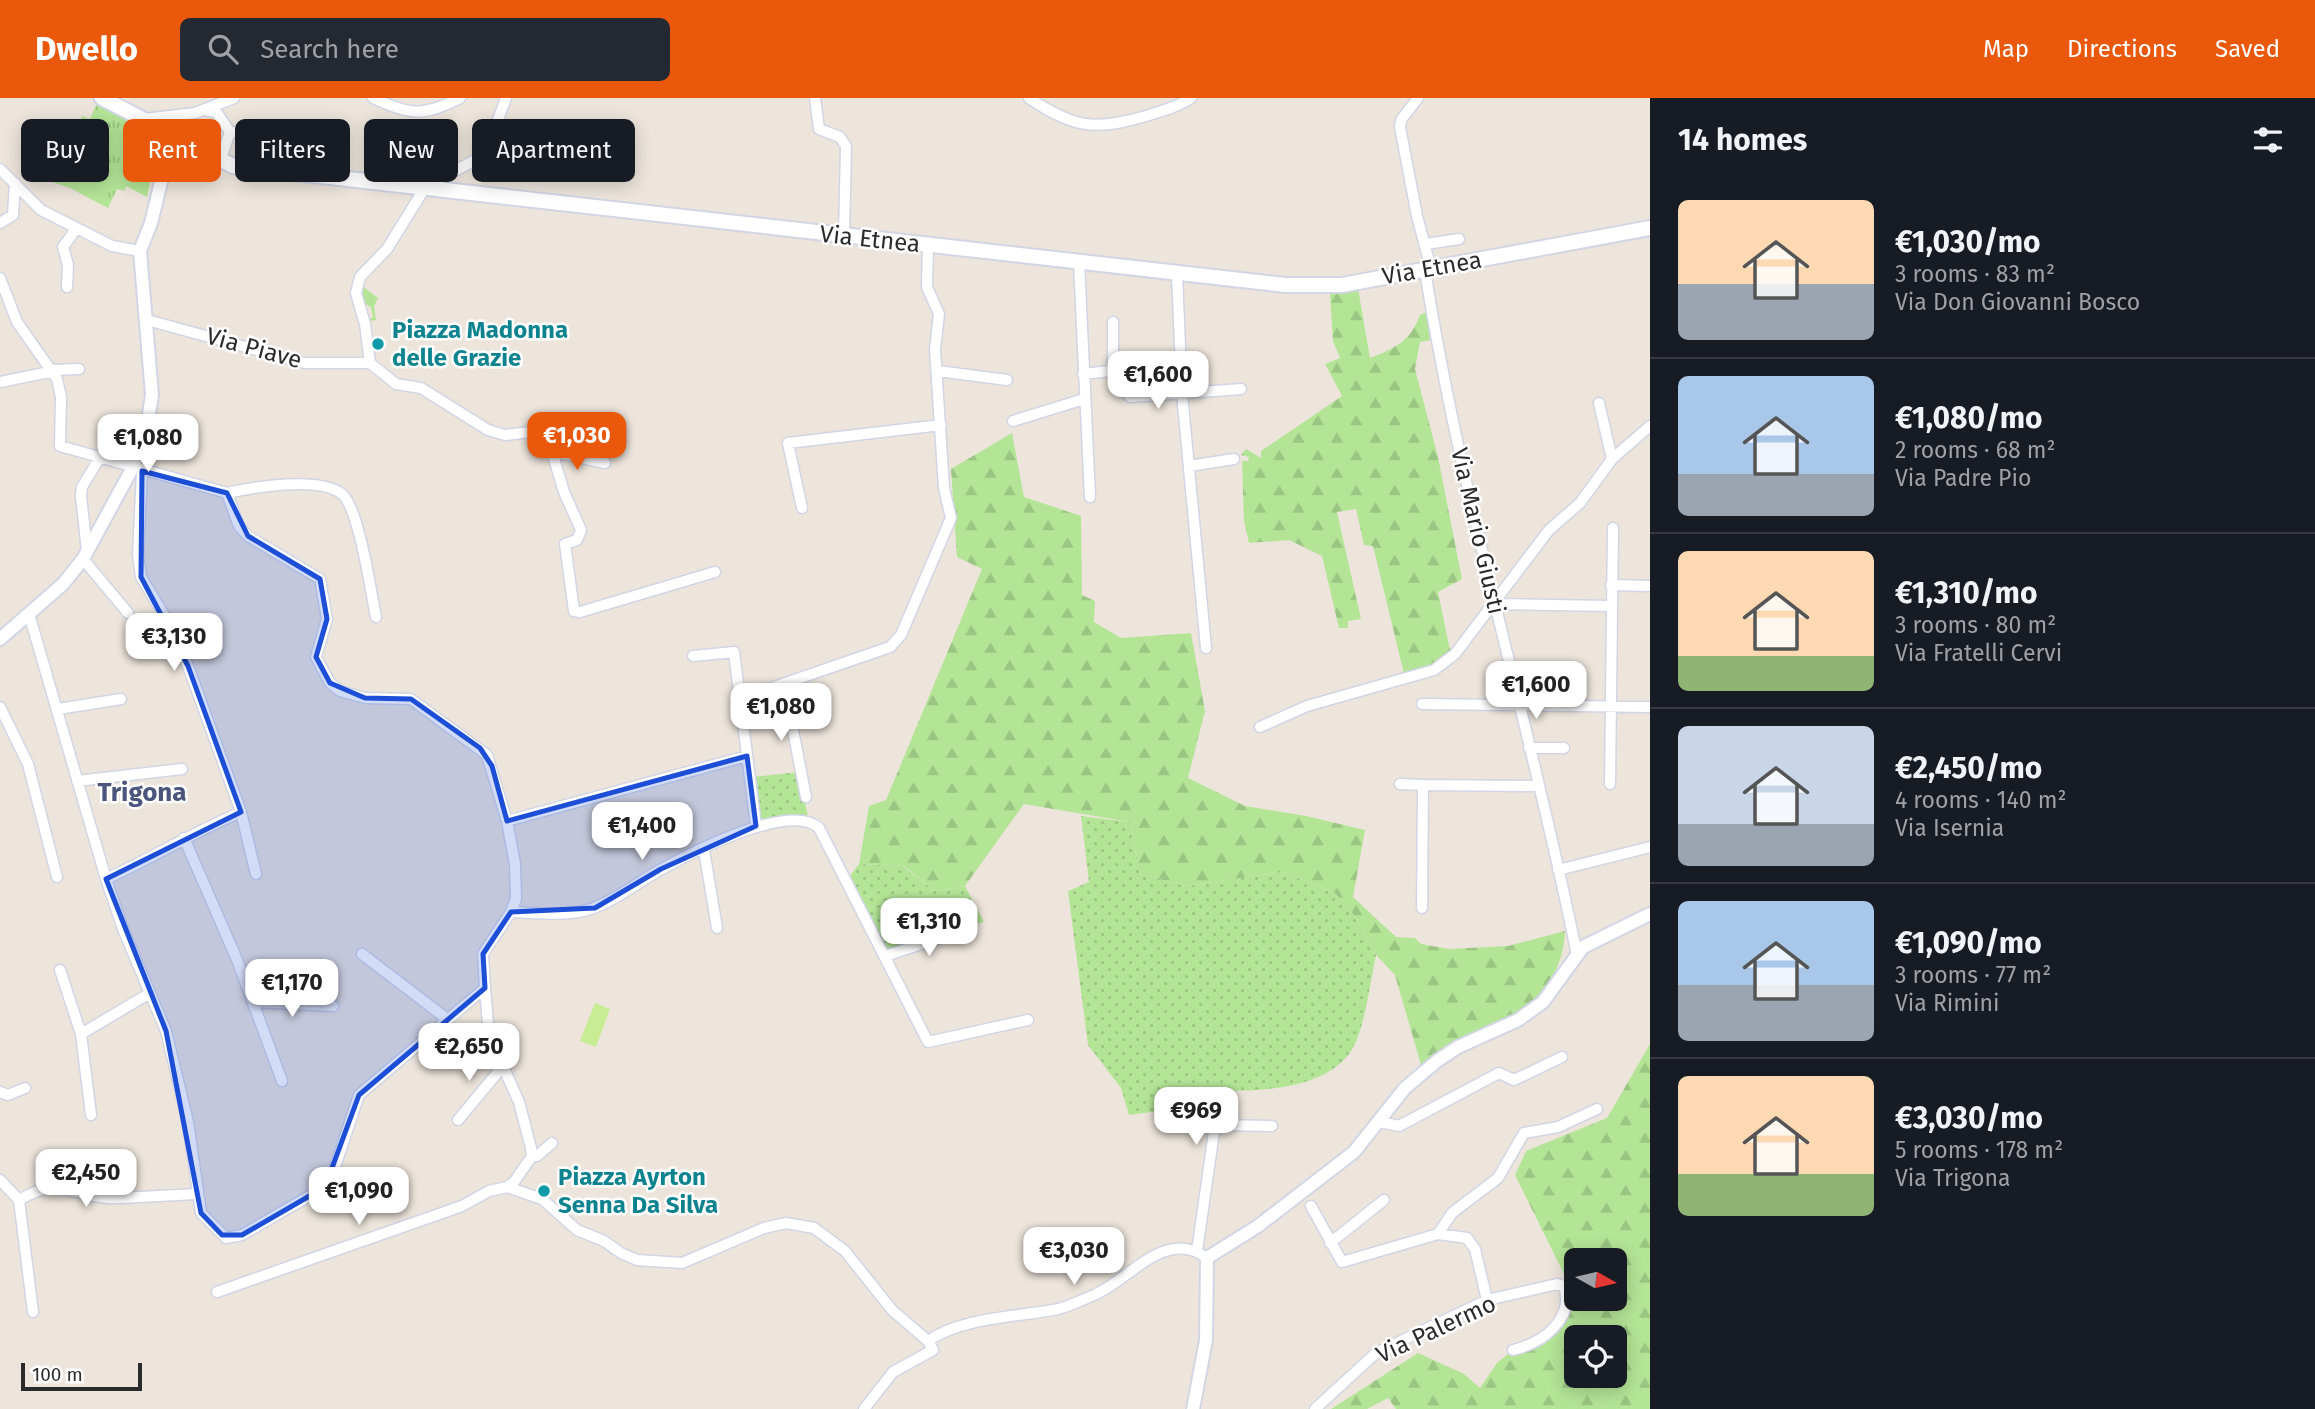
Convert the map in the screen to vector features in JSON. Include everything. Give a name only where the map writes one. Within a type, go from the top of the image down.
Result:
[{"type":"main road","name":"Via Etnea","points":[[102,98],[138,119]]},
{"type":"main road","name":"Via Etnea","points":[[221,161],[233,166],[1285,285],[1329,286],[1650,228]]},
{"type":"street","points":[[148,119],[195,113],[234,98]]},
{"type":"street","points":[[373,98],[413,113],[432,111],[460,98]]},
{"type":"street","points":[[506,98],[485,155],[426,186],[394,239],[365,268],[357,284],[356,293],[365,324],[370,363],[396,384],[421,388],[488,430],[505,435],[531,432],[544,439],[554,452],[564,492],[581,530],[577,540],[565,544],[573,611],[580,612],[715,572]]},
{"type":"street","points":[[815,98],[819,129],[840,136],[846,146],[844,236]]},
{"type":"street","points":[[1029,98],[1062,118],[1096,127],[1113,125],[1178,106],[1191,98]]},
{"type":"street","name":"Via Mario Giusti","points":[[1418,98],[1401,120],[1400,127],[1417,216],[1426,244],[1437,348],[1577,955]]},
{"type":"street","points":[[204,109],[217,113],[218,119],[230,132],[235,132]]},
{"type":"street","points":[[221,158],[230,132]]},
{"type":"street","points":[[0,169],[41,210],[112,246],[140,251]]},
{"type":"street","points":[[161,182],[151,223],[140,251],[147,320],[150,413],[137,469],[138,555],[141,577],[167,620],[188,666],[241,812],[256,874]]},
{"type":"street","points":[[0,223],[13,215],[15,183]]},
{"type":"street","points":[[67,287],[68,265],[63,247],[76,229]]},
{"type":"street","points":[[1426,244],[1460,239]]},
{"type":"street","points":[[739,699],[890,647],[901,635],[951,518],[944,488],[935,349],[939,314],[927,287],[928,245]]},
{"type":"street","points":[[1079,262],[1090,497]]},
{"type":"street","points":[[1177,274],[1182,394],[1206,648]]},
{"type":"street","points":[[0,278],[17,322],[54,371],[61,397],[60,446],[227,493],[240,489],[328,486],[341,494],[354,517],[376,617]]},
{"type":"street","name":"Via Piave","points":[[147,320],[304,363],[370,363]]},
{"type":"street","points":[[1113,322],[1113,375]]},
{"type":"street","points":[[0,382],[79,369]]},
{"type":"street","points":[[1083,374],[1106,369],[1130,397],[1241,389]]},
{"type":"street","points":[[938,371],[1007,380]]},
{"type":"street","points":[[1013,421],[1084,399]]},
{"type":"street","points":[[1599,403],[1612,459]]},
{"type":"street","points":[[802,508],[788,443],[941,425]]},
{"type":"street","points":[[1261,727],[1307,706],[1434,670],[1455,654],[1549,530],[1580,503],[1612,459],[1650,426]]},
{"type":"street","points":[[554,452],[605,463]]},
{"type":"street","points":[[100,457],[82,487],[80,496],[85,555],[128,614]]},
{"type":"street","points":[[1189,466],[1234,459]]},
{"type":"street","points":[[0,639],[63,584],[85,555],[137,469]]},
{"type":"street","points":[[217,1292],[462,1206],[489,1191],[507,1187],[520,1176],[532,1156],[519,1102],[489,1035],[483,954],[511,912],[517,887],[506,821],[492,766],[480,748],[411,699],[365,698],[340,691],[330,683],[316,657],[327,619],[320,579],[248,536],[239,526],[227,493]]},
{"type":"street","points":[[1610,783],[1612,528]]},
{"type":"street","points":[[1611,585],[1650,586]]},
{"type":"street","points":[[1495,604],[1610,606]]},
{"type":"street","points":[[29,614],[106,879],[166,1031],[179,1080],[201,1213],[226,1238],[236,1238],[325,1187],[333,1172],[359,1095],[485,988]]},
{"type":"street","points":[[693,656],[734,652],[756,826]]},
{"type":"street","points":[[784,684],[806,797]]},
{"type":"street","points":[[58,709],[121,699]]},
{"type":"street","points":[[1422,704],[1650,707]]},
{"type":"street","points":[[0,707],[28,764],[57,877]]},
{"type":"street","points":[[1529,748],[1564,747]]},
{"type":"street","points":[[506,821],[747,756]]},
{"type":"street","points":[[78,781],[182,769]]},
{"type":"street","points":[[1400,784],[1538,786]]},
{"type":"street","points":[[1422,908],[1423,785]]},
{"type":"street","points":[[106,879],[241,812]]},
{"type":"street","points":[[511,912],[565,913],[595,908],[661,869],[756,826],[784,820],[813,823],[819,828],[928,1042],[1028,1020]]},
{"type":"street","points":[[184,838],[253,1002],[280,1077]]},
{"type":"street","points":[[1558,870],[1650,847]]},
{"type":"street","points":[[704,850],[717,928]]},
{"type":"street","points":[[864,1409],[893,1372],[930,1345],[969,1325],[1072,1304],[1110,1289],[1160,1251],[1202,1254],[1258,1226],[1354,1152],[1405,1088],[1437,1061],[1458,1047],[1518,1020],[1543,1002],[1583,947],[1598,937],[1650,914]]},
{"type":"street","points":[[885,956],[964,930]]},
{"type":"street","points":[[362,954],[447,1019]]},
{"type":"street","points":[[60,971],[81,1034],[91,1115]]},
{"type":"street","points":[[81,1034],[150,993]]},
{"type":"street","points":[[253,1002],[333,1006]]},
{"type":"street","points":[[1380,1122],[1399,1126],[1499,1073],[1514,1080],[1562,1057]]},
{"type":"street","points":[[458,1120],[503,1066]]},
{"type":"street","points":[[0,1092],[8,1095],[25,1087]]},
{"type":"street","points":[[1437,1234],[1452,1213],[1498,1178],[1524,1133],[1558,1127],[1597,1109]]},
{"type":"street","points":[[1193,1409],[1206,1340],[1202,1254],[1215,1125],[1272,1126]]},
{"type":"street","points":[[532,1156],[537,1156],[552,1143]]},
{"type":"street","points":[[0,1180],[19,1200],[33,1312]]},
{"type":"street","points":[[19,1200],[38,1189],[50,1187],[106,1198],[197,1194]]},
{"type":"street","points":[[507,1187],[542,1199],[577,1230],[638,1260],[682,1262],[764,1228],[786,1223],[814,1228],[845,1251],[892,1310],[930,1345]]},
{"type":"street","points":[[1330,1243],[1384,1200]]},
{"type":"street","points":[[1311,1206],[1342,1262],[1437,1234],[1461,1236],[1471,1243],[1487,1300]]},
{"type":"street","name":"Via Palermo","points":[[1315,1409],[1376,1353],[1487,1300],[1557,1284],[1566,1289],[1564,1312],[1557,1325],[1539,1341],[1513,1350]]},
{"type":"highlighted area","points":[[142,471],[227,493],[248,536],[320,579],[327,619],[316,657],[330,683],[365,698],[411,699],[480,748],[492,766],[507,821],[747,756],[756,826],[661,869],[595,908],[511,912],[483,954],[485,988],[359,1095],[325,1187],[242,1235],[222,1235],[201,1213],[166,1031],[106,879],[241,812],[188,666],[141,577]]},
{"type":"green space","points":[[96,105],[127,119],[123,119],[123,182],[150,182],[147,197],[126,186],[125,191],[117,189],[108,208],[70,188],[52,182],[109,182],[109,119],[90,119]]},
{"type":"green space","points":[[362,286],[378,298],[374,306],[376,320],[369,321],[368,318],[373,318],[371,307],[363,303]]},
{"type":"green space","points":[[1358,288],[1370,358],[1401,343],[1420,315],[1427,312],[1430,340],[1420,342],[1415,369],[1438,457],[1462,579],[1438,592],[1451,655],[1444,662],[1404,674],[1373,546],[1364,545],[1356,509],[1337,512],[1361,619],[1348,621],[1348,628],[1339,628],[1322,556],[1289,540],[1249,543],[1244,521],[1242,461],[1248,461],[1249,457],[1241,455],[1246,449],[1261,458],[1261,451],[1342,396],[1325,364],[1340,358],[1333,341],[1330,293]]},
{"type":"green space","points":[[1012,433],[1024,497],[1081,516],[1082,595],[1095,601],[1094,622],[1121,638],[1191,633],[1205,711],[1188,778],[1245,806],[1306,816],[1365,830],[1353,897],[1396,937],[1415,938],[1421,944],[1449,949],[1508,946],[1565,931],[1560,960],[1549,982],[1533,1000],[1513,1015],[1421,1065],[1395,975],[1376,955],[1354,915],[1335,893],[1283,872],[1186,886],[1140,874],[1130,822],[1024,804],[965,886],[935,891],[904,866],[859,864],[869,806],[886,800],[982,569],[957,557],[951,469]]},
{"type":"green space","points":[[799,772],[808,817],[788,815],[759,821],[753,777]]},
{"type":"green space","points":[[1081,816],[1130,822],[1140,874],[1186,886],[1283,872],[1335,893],[1354,915],[1376,955],[1359,1035],[1341,1063],[1321,1076],[1271,1089],[1167,1090],[1165,1110],[1129,1115],[1121,1088],[1088,1045],[1068,891],[1089,882]]},
{"type":"green space","points":[[859,864],[903,866],[935,891],[965,886],[984,922],[886,950],[849,877]]},
{"type":"green space","points":[[595,1003],[610,1009],[596,1047],[580,1041]]},
{"type":"green space","points":[[1650,1044],[1650,1409],[1396,1409],[1388,1398],[1367,1409],[1331,1409],[1418,1353],[1464,1374],[1480,1388],[1497,1363],[1508,1354],[1528,1349],[1550,1337],[1567,1311],[1628,1311],[1628,1248],[1564,1248],[1564,1274],[1515,1175],[1526,1151],[1607,1118]]},
{"type":"place","name":"Piazza Madonna delle Grazie","points":[[378,344]]},
{"type":"place","name":"Piazza Ayrton Senna Da Silva","points":[[544,1191]]},
{"type":"district","name":"Trigona","points":[[142,792]]}]
